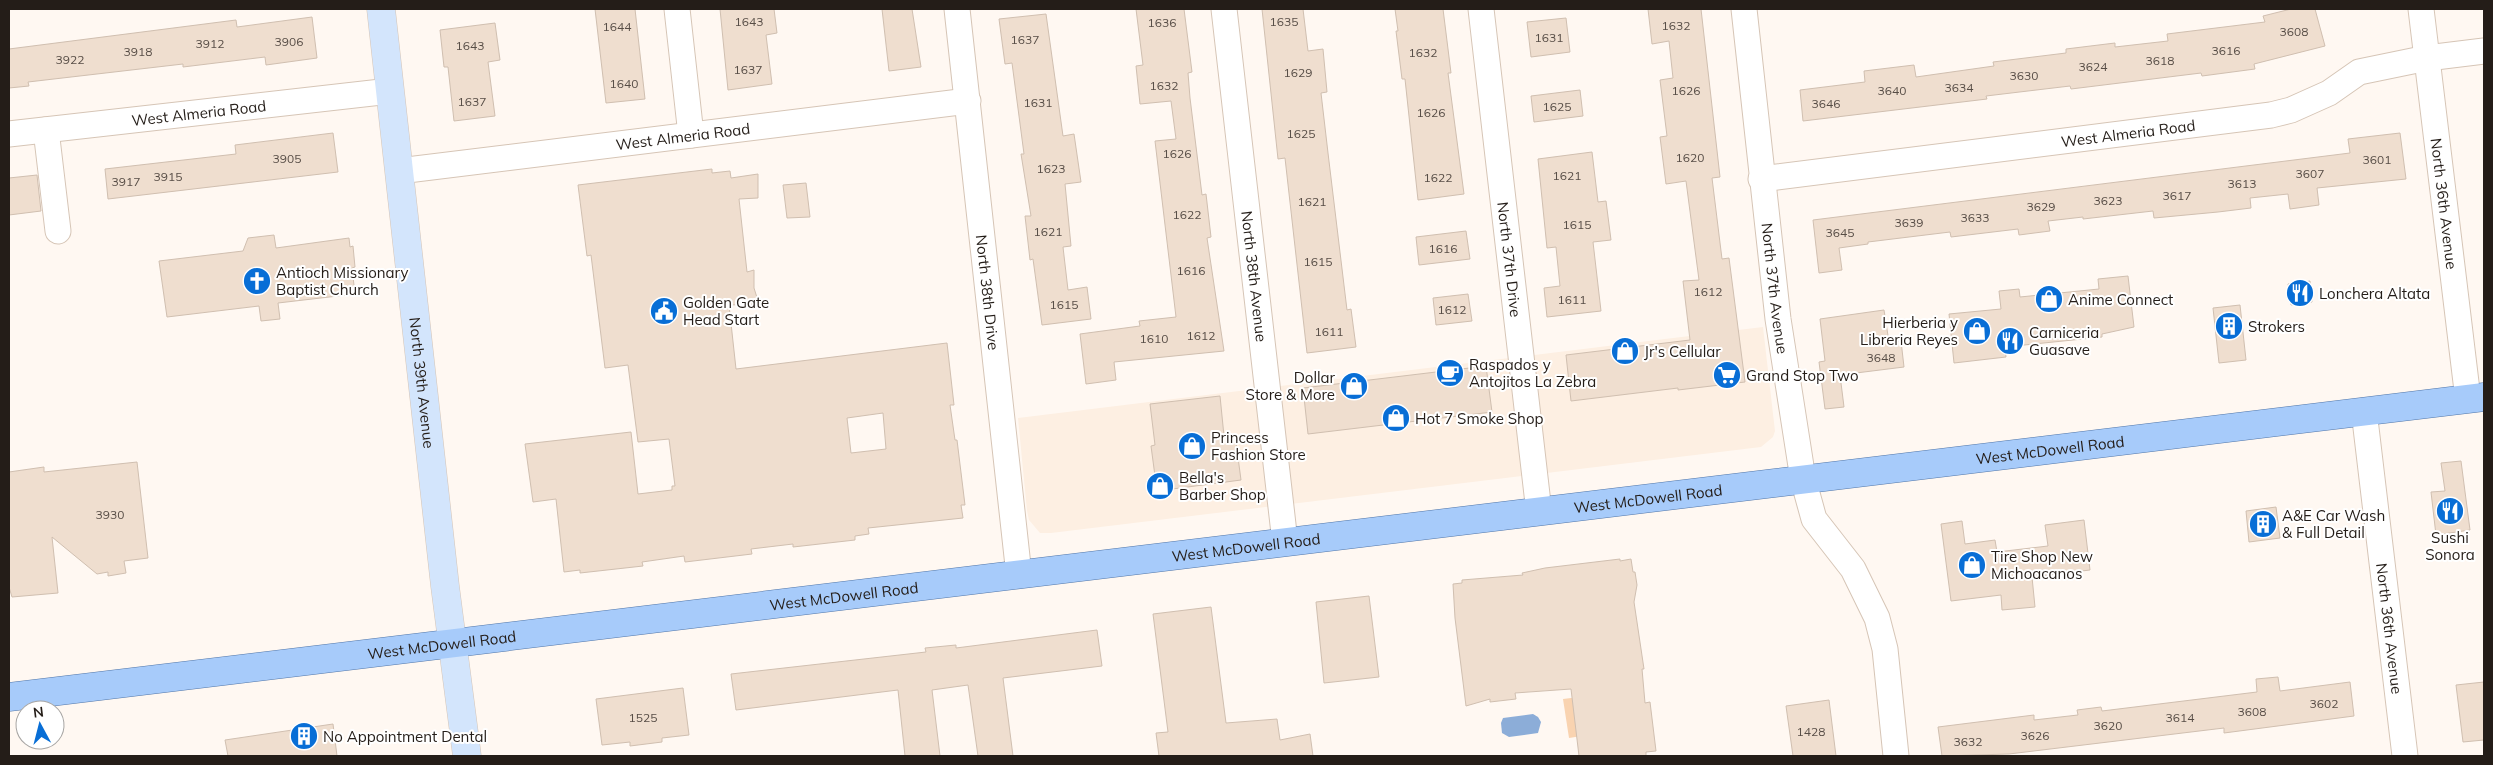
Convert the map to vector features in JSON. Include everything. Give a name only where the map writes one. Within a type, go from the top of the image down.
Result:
[{"type":"main road","name":"West McDowell Road","points":[[9,697],[2476,398]]},
{"type":"street","name":"North 39th Avenue","points":[[381,9],[452,644],[467,756]]},
{"type":"street","points":[[677,9],[691,135]]},
{"type":"street","name":"North 38th Drive","points":[[957,9],[999,409],[1019,575]]},
{"type":"street","name":"North 38th Avenue","points":[[1224,9],[1285,542]]},
{"type":"street","name":"North 37th Drive","points":[[1481,9],[1539,512]]},
{"type":"street","name":"North 37th Avenue","points":[[1744,9],[1761,179],[1778,319],[1803,479],[1814,519],[1853,569],[1877,618],[1885,649],[1896,756]]},
{"type":"street","name":"North 36th Avenue","points":[[2421,9],[2476,398]]},
{"type":"street","name":"West Almeria Road","points":[[1761,179],[2271,115],[2291,110],[2329,93],[2359,72],[2427,58],[2484,51]]},
{"type":"street","name":"West Almeria Road","points":[[9,134],[390,91]]},
{"type":"street","name":"West Almeria Road","points":[[399,171],[968,100]]},
{"type":"street","points":[[46,130],[58,231]]},
{"type":"street","name":"North 36th Avenue","points":[[2364,411],[2404,756]]},
{"type":"shaded area","points":[[1763,327],[1775,431],[1773,437],[1761,447],[1051,533],[1040,533],[1029,520],[1018,418]]},
{"type":"shaded area","points":[[1587,696],[1588,735],[1569,738],[1563,699]]},
{"type":"water","points":[[1533,714],[1541,722],[1538,733],[1509,737],[1502,733],[1501,723],[1503,718]]},
{"type":"building","points":[[595,9],[635,9],[645,99],[606,103]]},
{"type":"building","points":[[720,9],[774,9],[777,33],[766,35],[772,84],[728,90]]},
{"type":"building","points":[[882,9],[912,9],[921,67],[889,71]]},
{"type":"building","points":[[1136,9],[1184,9],[1192,72],[1188,73],[1190,98],[1202,195],[1206,194],[1211,237],[1207,238],[1224,351],[1114,362],[1116,380],[1086,384],[1080,334],[1140,326],[1139,321],[1176,317],[1155,141],[1176,139],[1171,101],[1140,104],[1136,66],[1143,65]]},
{"type":"building","points":[[1262,9],[1303,9],[1308,51],[1323,49],[1327,92],[1321,93],[1347,310],[1351,309],[1356,347],[1307,353],[1285,158],[1278,159]]},
{"type":"building","points":[[1395,9],[1443,9],[1451,73],[1448,73],[1464,194],[1418,200],[1405,79],[1402,79],[1396,31],[1398,31]]},
{"type":"building","points":[[1648,9],[1701,9],[1720,177],[1712,178],[1722,259],[1729,258],[1745,382],[1571,401],[1566,355],[1690,340],[1683,281],[1699,280],[1686,181],[1666,184],[1660,137],[1667,136],[1660,80],[1673,78],[1669,41],[1652,44]]},
{"type":"building","points":[[2291,9],[2315,9],[2325,46],[2254,64],[2255,69],[2202,76],[2201,73],[2071,89],[2070,86],[1986,96],[1987,99],[1803,121],[1800,90],[1865,82],[1864,71],[1914,65],[1916,77],[1994,66],[1993,62],[2066,53],[2066,49],[2115,43],[2115,47],[2168,41],[2167,34],[2265,22],[2263,16]]},
{"type":"building","points":[[1046,14],[1063,136],[1074,134],[1081,182],[1065,184],[1071,246],[1063,247],[1068,290],[1087,287],[1091,319],[1042,325],[1033,259],[1030,260],[1025,216],[1031,216],[1021,154],[1024,154],[1012,63],[1005,64],[999,19]]},
{"type":"building","points":[[312,17],[317,58],[266,65],[265,57],[183,67],[183,64],[28,82],[29,86],[9,88],[9,49],[236,20],[237,27]]},
{"type":"building","points":[[1566,18],[1570,52],[1531,57],[1527,22]]},
{"type":"building","points":[[495,23],[500,60],[488,62],[495,116],[454,121],[448,67],[444,67],[440,30]]},
{"type":"building","points":[[1580,90],[1583,116],[1534,122],[1531,96]]},
{"type":"building","points":[[333,133],[338,172],[108,199],[105,169],[236,154],[235,145]]},
{"type":"building","points":[[2400,133],[2406,179],[2317,188],[2319,205],[2290,209],[2288,194],[2250,198],[2251,208],[2218,212],[2154,218],[2153,211],[2048,221],[2050,231],[2019,235],[2018,229],[1951,237],[1950,232],[1868,242],[1868,244],[1839,248],[1842,270],[1819,273],[1813,220],[2350,153],[2348,139]]},
{"type":"building","points":[[1592,152],[1598,202],[1606,201],[1611,240],[1593,242],[1601,311],[1547,317],[1544,288],[1560,286],[1556,247],[1547,248],[1538,159]]},
{"type":"building","points":[[712,169],[712,173],[730,171],[731,178],[758,174],[758,198],[739,199],[747,272],[754,270],[754,288],[759,304],[729,305],[736,369],[947,343],[954,405],[950,405],[955,440],[957,440],[965,505],[961,505],[963,518],[868,528],[869,534],[855,536],[855,540],[793,547],[793,544],[751,549],[752,554],[685,562],[684,556],[642,562],[643,566],[580,573],[580,570],[564,572],[556,499],[533,502],[525,444],[631,432],[638,494],[672,490],[672,486],[675,486],[669,439],[638,442],[628,365],[605,368],[591,255],[587,256],[578,185]],"holes":[[[883,413],[886,449],[851,453],[847,418]]]},
{"type":"building","points":[[37,175],[41,211],[9,215],[9,178]]},
{"type":"building","points":[[806,183],[810,217],[787,218],[783,185]]},
{"type":"building","points":[[1466,231],[1470,259],[1419,265],[1416,237]]},
{"type":"building","name":"Antioch Missionary Baptist Church","points":[[274,235],[276,248],[349,238],[350,247],[353,246],[355,267],[352,268],[355,294],[278,303],[280,319],[261,321],[259,306],[167,317],[159,261],[243,251],[248,238]]},
{"type":"building","points":[[2128,276],[2134,327],[2102,334],[2102,337],[2005,347],[2006,357],[1954,363],[1949,314],[2001,309],[1999,291],[2019,289],[2020,297],[2099,289],[2098,279]]},
{"type":"building","name":"Lonchera Altata","points":[[2310,281],[2312,302],[2291,305],[2288,284]]},
{"type":"building","points":[[1468,294],[1472,321],[1436,325],[1433,298]]},
{"type":"building","name":"Strokers","points":[[2240,305],[2246,360],[2219,363],[2213,308]]},
{"type":"building","points":[[1884,310],[1889,342],[1901,341],[1904,367],[1840,375],[1844,407],[1825,409],[1819,362],[1825,361],[1820,319]]},
{"type":"building","points":[[1486,366],[1492,412],[1308,434],[1303,388]]},
{"type":"building","points":[[1220,396],[1224,436],[1235,435],[1241,480],[1157,491],[1151,446],[1155,445],[1150,404]]},
{"type":"building","name":"Sushi Sonora","points":[[2461,461],[2470,530],[2436,535],[2431,492],[2445,491],[2441,463]]},
{"type":"building","points":[[137,462],[148,558],[124,561],[126,573],[108,576],[108,572],[97,574],[52,537],[58,593],[12,597],[9,587],[9,472],[44,467],[44,472]]},
{"type":"building","name":"A&E Car Wash & Full Detail","points":[[2276,507],[2280,538],[2249,542],[2246,511]]},
{"type":"building","name":"Tire Shop New Michoacanos","points":[[2084,520],[2090,570],[2032,577],[2035,607],[2002,610],[2001,595],[1951,601],[1941,524],[1962,521],[1965,544],[1995,540],[1997,552],[2048,546],[2045,525]]},
{"type":"building","points":[[1620,559],[1620,561],[1631,559],[1633,572],[1635,572],[1637,585],[1634,602],[1644,669],[1642,669],[1645,703],[1650,702],[1656,751],[1646,752],[1646,756],[1579,756],[1571,689],[1515,693],[1516,699],[1490,702],[1490,699],[1466,706],[1455,618],[1453,584],[1462,583],[1462,580],[1523,575],[1522,573],[1545,568]]},
{"type":"building","points":[[1369,596],[1379,677],[1324,683],[1316,602]]},
{"type":"building","points":[[1211,607],[1226,723],[1277,719],[1280,740],[1310,734],[1313,756],[1159,756],[1156,733],[1168,732],[1153,614]]},
{"type":"building","points":[[1097,630],[1102,666],[1003,678],[1013,756],[978,756],[968,685],[932,690],[940,756],[905,756],[898,690],[736,710],[731,674],[926,652],[925,648],[956,645],[956,648]]},
{"type":"building","points":[[2278,677],[2280,691],[2350,682],[2354,716],[2224,733],[2224,728],[2009,754],[1942,756],[1938,727],[2034,715],[2034,720],[2078,715],[2077,710],[2101,707],[2102,711],[2257,692],[2256,679]]},
{"type":"building","points":[[2484,682],[2484,740],[2463,742],[2456,685]]},
{"type":"building","points":[[683,688],[689,735],[662,738],[662,742],[630,746],[630,742],[602,745],[596,699]]},
{"type":"building","points":[[1829,700],[1836,756],[1793,756],[1786,706]]},
{"type":"building","name":"No Appointment Dental","points":[[333,724],[337,756],[228,756],[225,740]]},
{"type":"place","name":"Antioch Missionary Baptist Church","points":[[257,281]]},
{"type":"place","name":"Lonchera Altata","points":[[2300,293]]},
{"type":"place","name":"Anime Connect","points":[[2049,299]]},
{"type":"place","name":"Golden Gate Head Start","points":[[664,311]]},
{"type":"place","name":"Strokers","points":[[2229,326]]},
{"type":"place","name":"Hierberia y Libreria Reyes","points":[[1977,331]]},
{"type":"place","name":"Carniceria Guasave","points":[[2010,341]]},
{"type":"place","name":"Jr's Cellular","points":[[1625,351]]},
{"type":"place","name":"Raspados y Antojitos La Zebra","points":[[1450,373]]},
{"type":"place","name":"Grand Stop Two","points":[[1727,375]]},
{"type":"place","name":"Dollar Store & More","points":[[1354,386]]},
{"type":"place","name":"Hot 7 Smoke Shop","points":[[1396,418]]},
{"type":"place","name":"Princess Fashion Store","points":[[1192,446]]},
{"type":"place","name":"Bella's Barber Shop","points":[[1160,486]]},
{"type":"place","name":"Sushi Sonora","points":[[2450,511]]},
{"type":"place","name":"A&E Car Wash & Full Detail","points":[[2263,524]]},
{"type":"place","name":"Tire Shop New Michoacanos","points":[[1972,565]]},
{"type":"place","name":"No Appointment Dental","points":[[304,736]]}]
